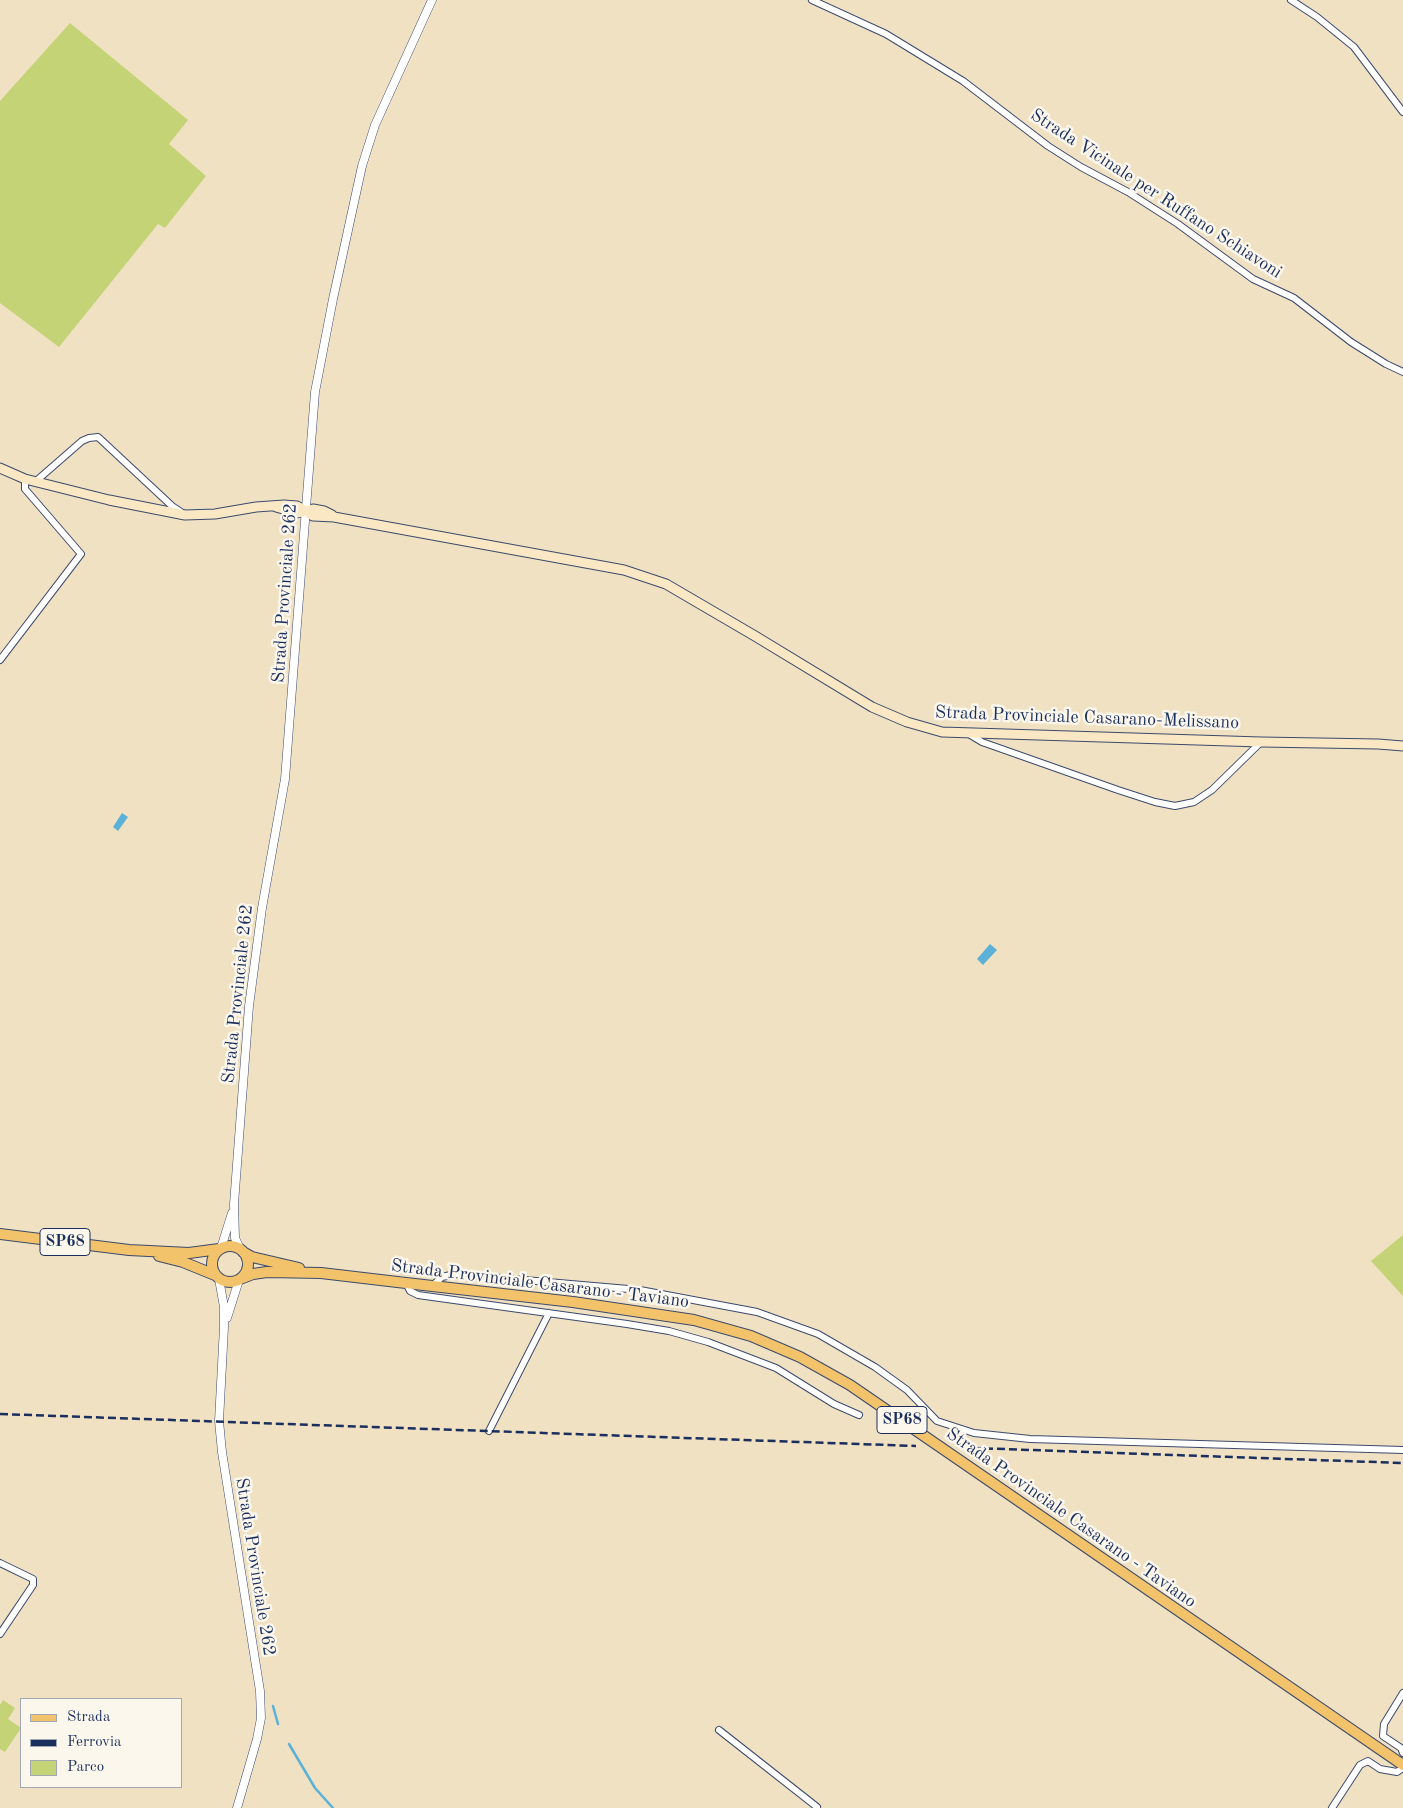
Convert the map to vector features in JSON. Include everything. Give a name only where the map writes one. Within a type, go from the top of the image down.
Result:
[{"type":"main road","name":"Strada Provinciale Casarano-Melissano","points":[[0,468],[36,482],[109,500],[185,515],[215,514],[256,507],[297,506],[306,511],[313,509],[324,511],[334,517],[624,570],[666,584],[872,707],[907,722],[942,732],[1403,746]]},
{"type":"main road","name":"Strada Provinciale Casarano - Taviano","points":[[0,1234],[129,1250],[189,1253],[231,1246],[252,1257],[268,1262],[322,1273],[573,1302],[694,1320],[751,1336],[800,1357],[850,1385],[1403,1766]]},
{"type":"main road","points":[[217,1277],[212,1259],[220,1249]]},
{"type":"main road","name":"Strada Provinciale Casarano - Taviano","points":[[129,1250],[183,1262],[229,1282],[240,1280],[253,1274],[267,1272],[322,1273]]},
{"type":"main road","points":[[240,1280],[247,1271],[248,1266],[246,1255],[241,1250]]},
{"type":"street","name":"Strada Provinciale 262","points":[[234,1204],[249,1006],[262,908],[285,779],[315,392],[362,166],[375,125],[432,0]]},
{"type":"street","name":"Strada Vicinale per Ruffano Schiavoni","points":[[812,0],[886,34],[963,81],[1048,146],[1081,167],[1128,192],[1178,224],[1253,279],[1294,298],[1351,342],[1386,364],[1403,372]]},
{"type":"street","points":[[1291,0],[1317,17],[1354,48],[1403,112]]},
{"type":"street","points":[[36,482],[82,441],[98,437],[172,506],[185,515]]},
{"type":"street","points":[[0,660],[81,554],[25,489],[25,479]]},
{"type":"street","points":[[967,733],[982,742],[1118,790],[1155,802],[1176,806],[1194,802],[1212,790],[1260,742]]},
{"type":"street","points":[[220,1249],[234,1204]]},
{"type":"street","points":[[234,1204],[235,1238],[241,1250]]},
{"type":"street","points":[[432,1286],[442,1277],[455,1274],[640,1290],[757,1312],[818,1334],[875,1366],[907,1390],[937,1421],[974,1433],[1030,1438],[1403,1450]]},
{"type":"street","points":[[217,1277],[224,1307],[224,1327]]},
{"type":"street","points":[[224,1327],[240,1280]]},
{"type":"street","points":[[406,1283],[410,1291],[418,1295],[669,1331],[708,1342],[776,1368],[834,1404],[859,1416]]},
{"type":"street","points":[[489,1431],[549,1313]]},
{"type":"street","name":"Strada Provinciale 262","points":[[224,1327],[219,1421],[223,1460],[260,1691],[261,1718],[248,1775],[236,1808]]},
{"type":"street","points":[[0,1563],[33,1578],[33,1585],[0,1634]]},
{"type":"street","points":[[1403,1693],[1384,1724],[1383,1736],[1401,1748],[1403,1754]]},
{"type":"street","points":[[720,1730],[817,1807]]},
{"type":"street","points":[[1332,1808],[1360,1765],[1368,1761],[1380,1768],[1397,1772],[1403,1766]]},
{"type":"green space","points":[[70,23],[188,120],[169,144],[206,176],[165,228],[158,224],[59,347],[0,303],[0,101]]},
{"type":"green space","points":[[1403,1235],[1403,1296],[1371,1261]]},
{"type":"green space","points":[[3,1700],[15,1708],[8,1719],[20,1727],[5,1752],[0,1749],[0,1705]]},
{"type":"water","points":[[122,813],[128,817],[118,831],[113,827]]},
{"type":"water","points":[[990,944],[997,950],[983,965],[977,959]]},
{"type":"waterway","points":[[273,1706],[278,1724]]},
{"type":"waterway","points":[[289,1744],[315,1788],[333,1808]]},
{"type":"railway","points":[[0,1414],[916,1446]]},
{"type":"railway","points":[[973,1448],[1403,1463]]}]
